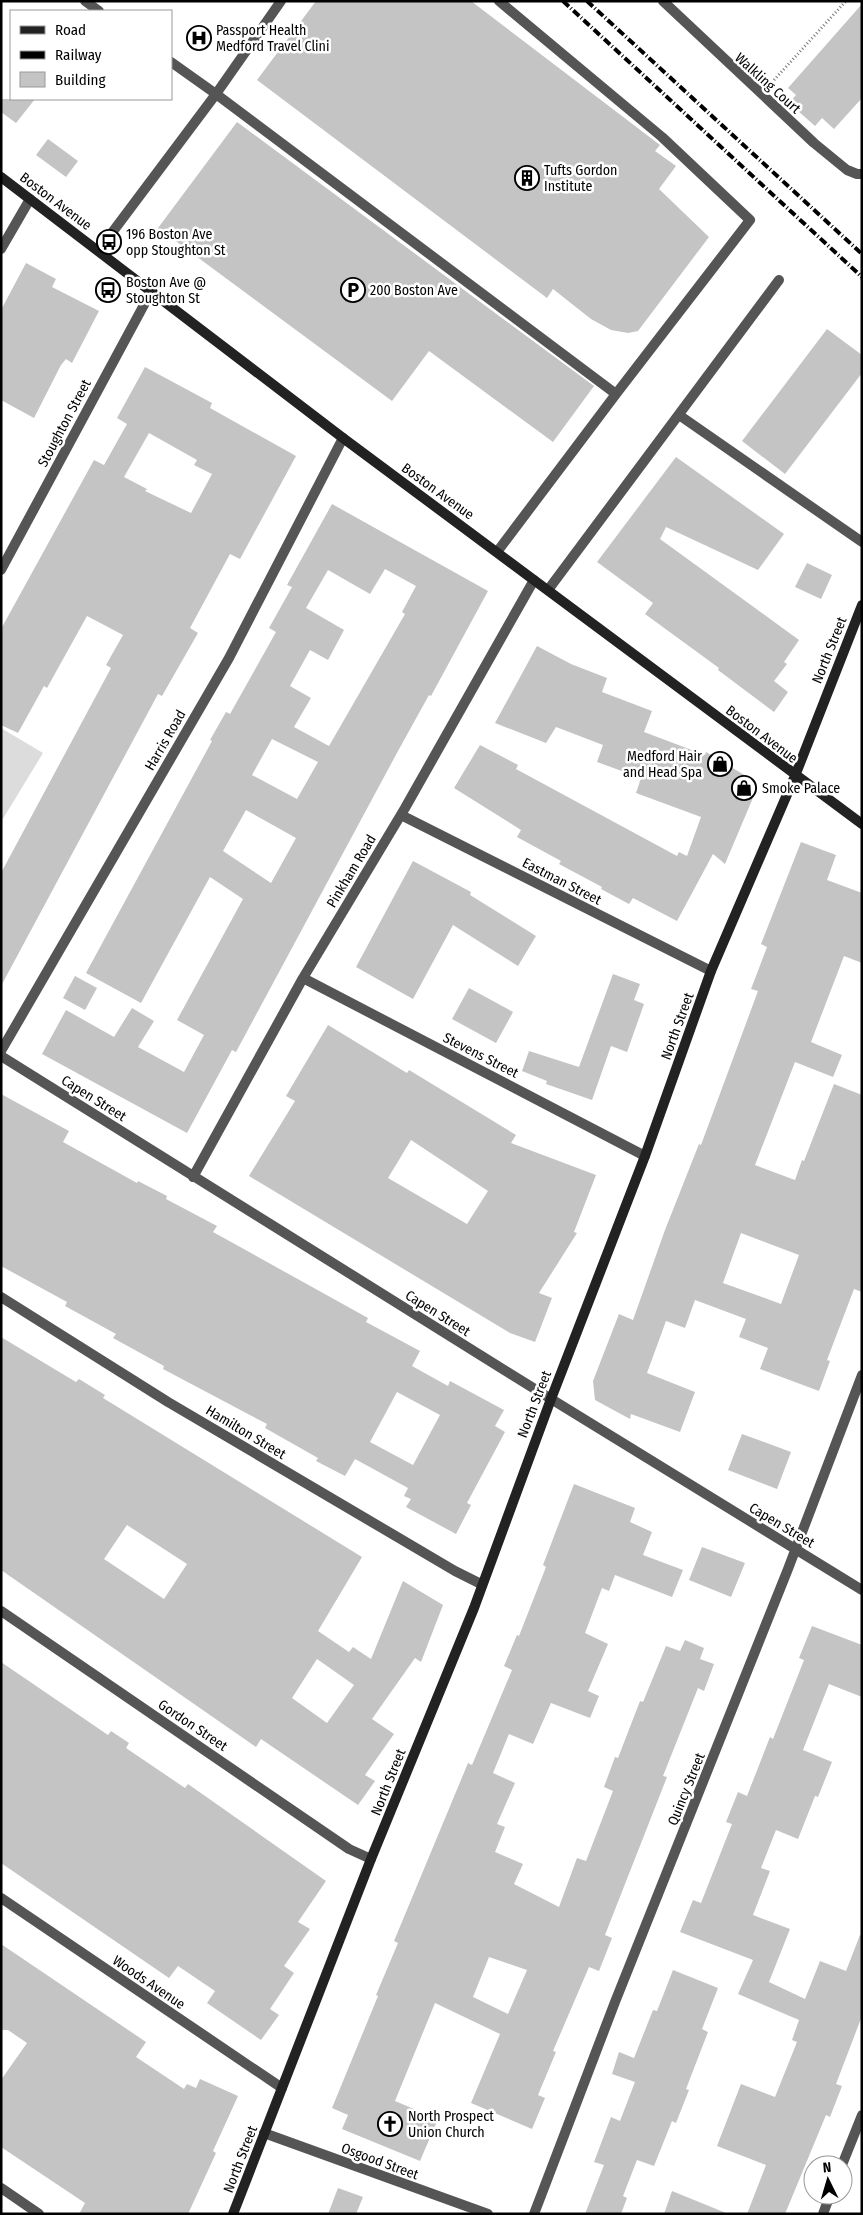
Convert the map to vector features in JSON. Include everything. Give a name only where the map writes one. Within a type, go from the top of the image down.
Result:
[{"type":"street","points":[[85,1],[98,10]]},
{"type":"street","points":[[99,250],[216,94],[281,1]]},
{"type":"street","points":[[498,552],[616,394],[750,220],[662,137],[499,1]]},
{"type":"street","name":"Walkling Court","points":[[663,1],[761,94],[847,170],[862,174]]},
{"type":"street","points":[[172,63],[616,394]]},
{"type":"street","name":"Boston Avenue","points":[[1,177],[152,290],[343,438],[862,824]]},
{"type":"street","points":[[1,249],[30,199]]},
{"type":"street","points":[[548,590],[780,280]]},
{"type":"street","name":"Stoughton Street","points":[[1,570],[152,290]]},
{"type":"street","points":[[679,415],[862,542]]},
{"type":"street","name":"Harris Road","points":[[1,1051],[229,658],[343,438]]},
{"type":"street","name":"Pinkham Road","points":[[193,1177],[303,978],[401,815],[534,580]]},
{"type":"street","name":"North Street","points":[[233,2214],[370,1860],[482,1584],[645,1156],[711,971],[795,776],[862,605]]},
{"type":"street","name":"Eastman Street","points":[[401,815],[711,971]]},
{"type":"street","name":"Stevens Street","points":[[303,978],[645,1156]]},
{"type":"street","name":"Capen Street","points":[[1,1056],[193,1177],[862,1590]]},
{"type":"street","name":"Hamilton Street","points":[[1,1297],[168,1402],[455,1571],[482,1584]]},
{"type":"street","name":"Quincy Street","points":[[534,2214],[615,2002],[795,1550],[862,1375]]},
{"type":"street","name":"Gordon Street","points":[[1,1611],[350,1849],[370,1860]]},
{"type":"street","name":"Woods Avenue","points":[[1,1898],[282,2088]]},
{"type":"street","points":[[846,2155],[862,2115]]},
{"type":"street","name":"Osgood Street","points":[[264,2133],[488,2214]]},
{"type":"street","points":[[1,2188],[39,2214]]},
{"type":"path","points":[[761,94],[846,1]]},
{"type":"shaded area","points":[[1,728],[43,753],[1,822]]},
{"type":"building","name":"Tufts Gordon Institute","points":[[316,1],[471,1],[660,145],[655,151],[676,166],[659,189],[709,237],[638,331],[628,333],[611,330],[591,319],[553,289],[547,298],[257,80]]},
{"type":"building","points":[[862,4],[862,98],[834,129],[822,118],[815,126],[789,103],[796,95],[788,88]]},
{"type":"building","points":[[1,99],[34,100],[16,123],[1,112]]},
{"type":"building","name":"200 Boston Ave","points":[[237,122],[594,386],[553,442],[429,351],[392,401],[158,228]]},
{"type":"building","points":[[48,139],[78,161],[66,177],[36,155]]},
{"type":"building","points":[[26,263],[56,279],[52,287],[99,311],[72,363],[66,359],[61,365],[34,418],[1,400],[1,310]]},
{"type":"building","points":[[827,329],[862,355],[862,373],[785,474],[742,441]]},
{"type":"building","points":[[145,367],[212,403],[210,408],[296,456],[240,559],[230,554],[190,628],[198,633],[162,696],[158,694],[1,986],[1,873],[111,668],[106,665],[123,635],[87,616],[47,688],[44,686],[18,733],[1,725],[1,629],[94,460],[104,465],[127,424],[117,418]],"holes":[[[149,433],[197,460],[194,465],[212,474],[191,513],[145,491],[147,489],[124,477]]]},
{"type":"building","points":[[676,457],[784,534],[758,570],[666,527],[660,539],[799,640],[784,662],[787,664],[774,681],[788,692],[774,712],[718,670],[719,668],[645,614],[653,603],[597,562]]},
{"type":"building","points":[[332,504],[488,591],[431,696],[429,695],[398,751],[236,1052],[232,1050],[187,1133],[42,1054],[66,1010],[114,1037],[132,1008],[154,1021],[138,1047],[184,1072],[204,1035],[177,1020],[243,899],[210,877],[141,1003],[86,973],[212,741],[210,740],[226,712],[230,714],[276,632],[269,628],[292,587],[287,585]],"holes":[[[385,569],[416,586],[402,612],[405,614],[329,746],[294,727],[311,698],[290,686],[310,650],[328,660],[344,630],[306,608],[328,570],[370,594]],[[272,739],[318,762],[297,799],[252,775]],[[246,810],[296,838],[271,883],[223,851]]]},
{"type":"building","points":[[807,563],[832,575],[821,599],[795,587]]},
{"type":"building","points":[[537,646],[571,664],[607,678],[602,692],[652,711],[644,732],[705,755],[706,752],[751,779],[754,783],[755,793],[725,864],[713,854],[677,921],[633,898],[629,904],[559,864],[561,861],[517,837],[521,830],[454,788],[480,745],[518,765],[516,769],[677,856],[679,852],[687,856],[701,817],[636,793],[641,778],[597,762],[603,745],[556,727],[546,743],[495,723]]},
{"type":"building","points":[[801,842],[836,855],[827,880],[862,893],[862,963],[844,956],[811,1042],[842,1055],[833,1077],[795,1062],[755,1165],[795,1180],[834,1084],[862,1095],[862,1292],[854,1289],[827,1360],[830,1361],[819,1391],[760,1369],[768,1348],[739,1337],[746,1319],[695,1300],[685,1328],[666,1321],[647,1373],[695,1392],[680,1432],[631,1414],[630,1419],[595,1400],[593,1381],[619,1314],[633,1320],[665,1230],[699,1144],[701,1145],[758,991],[751,989],[767,947],[761,944]],"holes":[[[741,1233],[799,1255],[781,1304],[723,1283]]]},
{"type":"building","points":[[413,861],[471,892],[470,895],[536,936],[518,966],[453,925],[413,999],[356,967]]},
{"type":"building","points":[[613,974],[640,984],[634,1000],[644,1004],[627,1052],[611,1046],[592,1100],[546,1084],[547,1081],[522,1071],[529,1051],[579,1067]]},
{"type":"building","points":[[75,976],[97,988],[85,1010],[63,998]]},
{"type":"building","points":[[469,988],[513,1012],[496,1043],[452,1019]]},
{"type":"building","points":[[328,1025],[407,1073],[409,1070],[516,1135],[511,1143],[596,1175],[574,1232],[577,1233],[539,1293],[552,1298],[535,1342],[510,1333],[249,1176],[295,1101],[286,1096]],"holes":[[[411,1140],[488,1191],[467,1224],[388,1178]]]},
{"type":"building","points":[[1,1094],[69,1131],[63,1142],[137,1183],[138,1181],[167,1196],[166,1199],[217,1226],[213,1232],[368,1318],[366,1322],[420,1351],[412,1366],[448,1386],[450,1381],[504,1410],[495,1426],[505,1432],[467,1503],[471,1505],[456,1534],[406,1507],[411,1499],[404,1496],[408,1488],[355,1459],[345,1476],[316,1461],[318,1458],[265,1428],[267,1424],[163,1369],[164,1366],[113,1338],[116,1334],[65,1306],[67,1302],[1,1266]],"holes":[[[397,1392],[440,1415],[413,1465],[370,1442]]]},
{"type":"building","points":[[1,1337],[76,1382],[79,1379],[105,1395],[103,1398],[362,1557],[318,1631],[349,1652],[353,1647],[371,1659],[403,1581],[443,1605],[421,1662],[415,1658],[372,1719],[394,1734],[365,1775],[375,1781],[358,1805],[261,1739],[256,1747],[1,1570]],"holes":[[[127,1525],[187,1564],[164,1599],[104,1559]],[[317,1659],[354,1685],[327,1723],[292,1698]]]},
{"type":"building","points":[[742,1434],[791,1452],[777,1489],[728,1470]]},
{"type":"building","points":[[574,1484],[635,1508],[630,1522],[652,1532],[643,1555],[683,1570],[672,1597],[615,1575],[609,1591],[602,1588],[585,1633],[608,1644],[588,1691],[599,1696],[590,1718],[551,1703],[533,1744],[509,1734],[493,1773],[515,1783],[497,1824],[505,1827],[495,1852],[523,1864],[514,1884],[559,1907],[577,1858],[586,1861],[613,1791],[604,1787],[615,1757],[618,1758],[640,1701],[643,1702],[666,1646],[680,1651],[685,1640],[704,1648],[700,1659],[714,1664],[704,1691],[698,1688],[663,1776],[667,1777],[605,1935],[612,1938],[599,1971],[589,1967],[553,2051],[556,2052],[538,2095],[545,2098],[532,2129],[471,2103],[500,2034],[435,2003],[395,2101],[438,2119],[420,2161],[342,2129],[348,2115],[332,2108],[398,1943],[394,1941],[468,1763],[472,1765],[512,1670],[504,1666],[517,1635],[519,1636],[546,1567],[543,1565]],"holes":[[[489,1957],[527,1970],[508,2014],[473,1997]]]},
{"type":"building","points":[[702,1547],[745,1563],[731,1597],[689,1580]]},
{"type":"building","points":[[812,1626],[862,1645],[862,1697],[829,1684],[803,1750],[832,1762],[818,1797],[815,1796],[798,1839],[776,1830],[761,1868],[770,1871],[753,1915],[790,1929],[769,1982],[805,1999],[820,1961],[846,1971],[860,1935],[862,1935],[862,2016],[836,2084],[842,2086],[830,2117],[826,2115],[809,2155],[803,2155],[803,2171],[785,2214],[747,2214],[766,2165],[717,2146],[741,2084],[775,2097],[797,2042],[792,2040],[799,2020],[738,1994],[753,1960],[680,1932],[693,1900],[701,1903],[732,1824],[726,1822],[738,1792],[747,1796],[770,1737],[773,1739],[804,1660],[799,1658]]},
{"type":"building","points":[[1,1662],[108,1735],[111,1731],[129,1743],[126,1748],[185,1788],[188,1784],[326,1881],[298,1922],[310,1929],[284,1966],[294,1973],[270,2009],[279,2015],[261,2040],[207,2003],[215,1991],[178,1966],[169,1978],[1,1863]]},
{"type":"building","points":[[1,1944],[146,2042],[136,2057],[184,2089],[187,2084],[196,2088],[200,2079],[238,2096],[213,2151],[216,2153],[188,2214],[79,2214],[85,2203],[1,2147],[1,2080],[27,2043],[8,2030],[1,2030]]},
{"type":"building","points":[[673,1970],[718,1988],[702,2029],[708,2032],[686,2089],[689,2090],[676,2123],[672,2121],[654,2166],[637,2160],[623,2196],[627,2198],[621,2214],[585,2214],[604,2165],[594,2162],[611,2117],[620,2121],[635,2082],[612,2074],[619,2052],[634,2058],[653,2010],[657,2011]]},
{"type":"building","points":[[338,2188],[363,2197],[356,2214],[328,2214]]},
{"type":"building","points":[[672,2191],[726,2213],[664,2214]]},
{"type":"railway","points":[[563,1],[862,277]]},
{"type":"railway","points":[[587,1],[862,254]]},
{"type":"place","name":"Passport Health Medford Travel Clini","points":[[199,38]]},
{"type":"place","name":"Tufts Gordon Institute","points":[[527,178]]},
{"type":"place","name":"196 Boston Ave opp Stoughton St","points":[[109,242]]},
{"type":"place","name":"Boston Ave @ Stoughton St","points":[[108,290]]},
{"type":"place","name":"200 Boston Ave","points":[[353,290]]},
{"type":"place","name":"Medford Hair and Head Spa","points":[[720,764]]},
{"type":"place","name":"Smoke Palace","points":[[744,788]]},
{"type":"place","name":"North Prospect Union Church","points":[[390,2124]]}]
